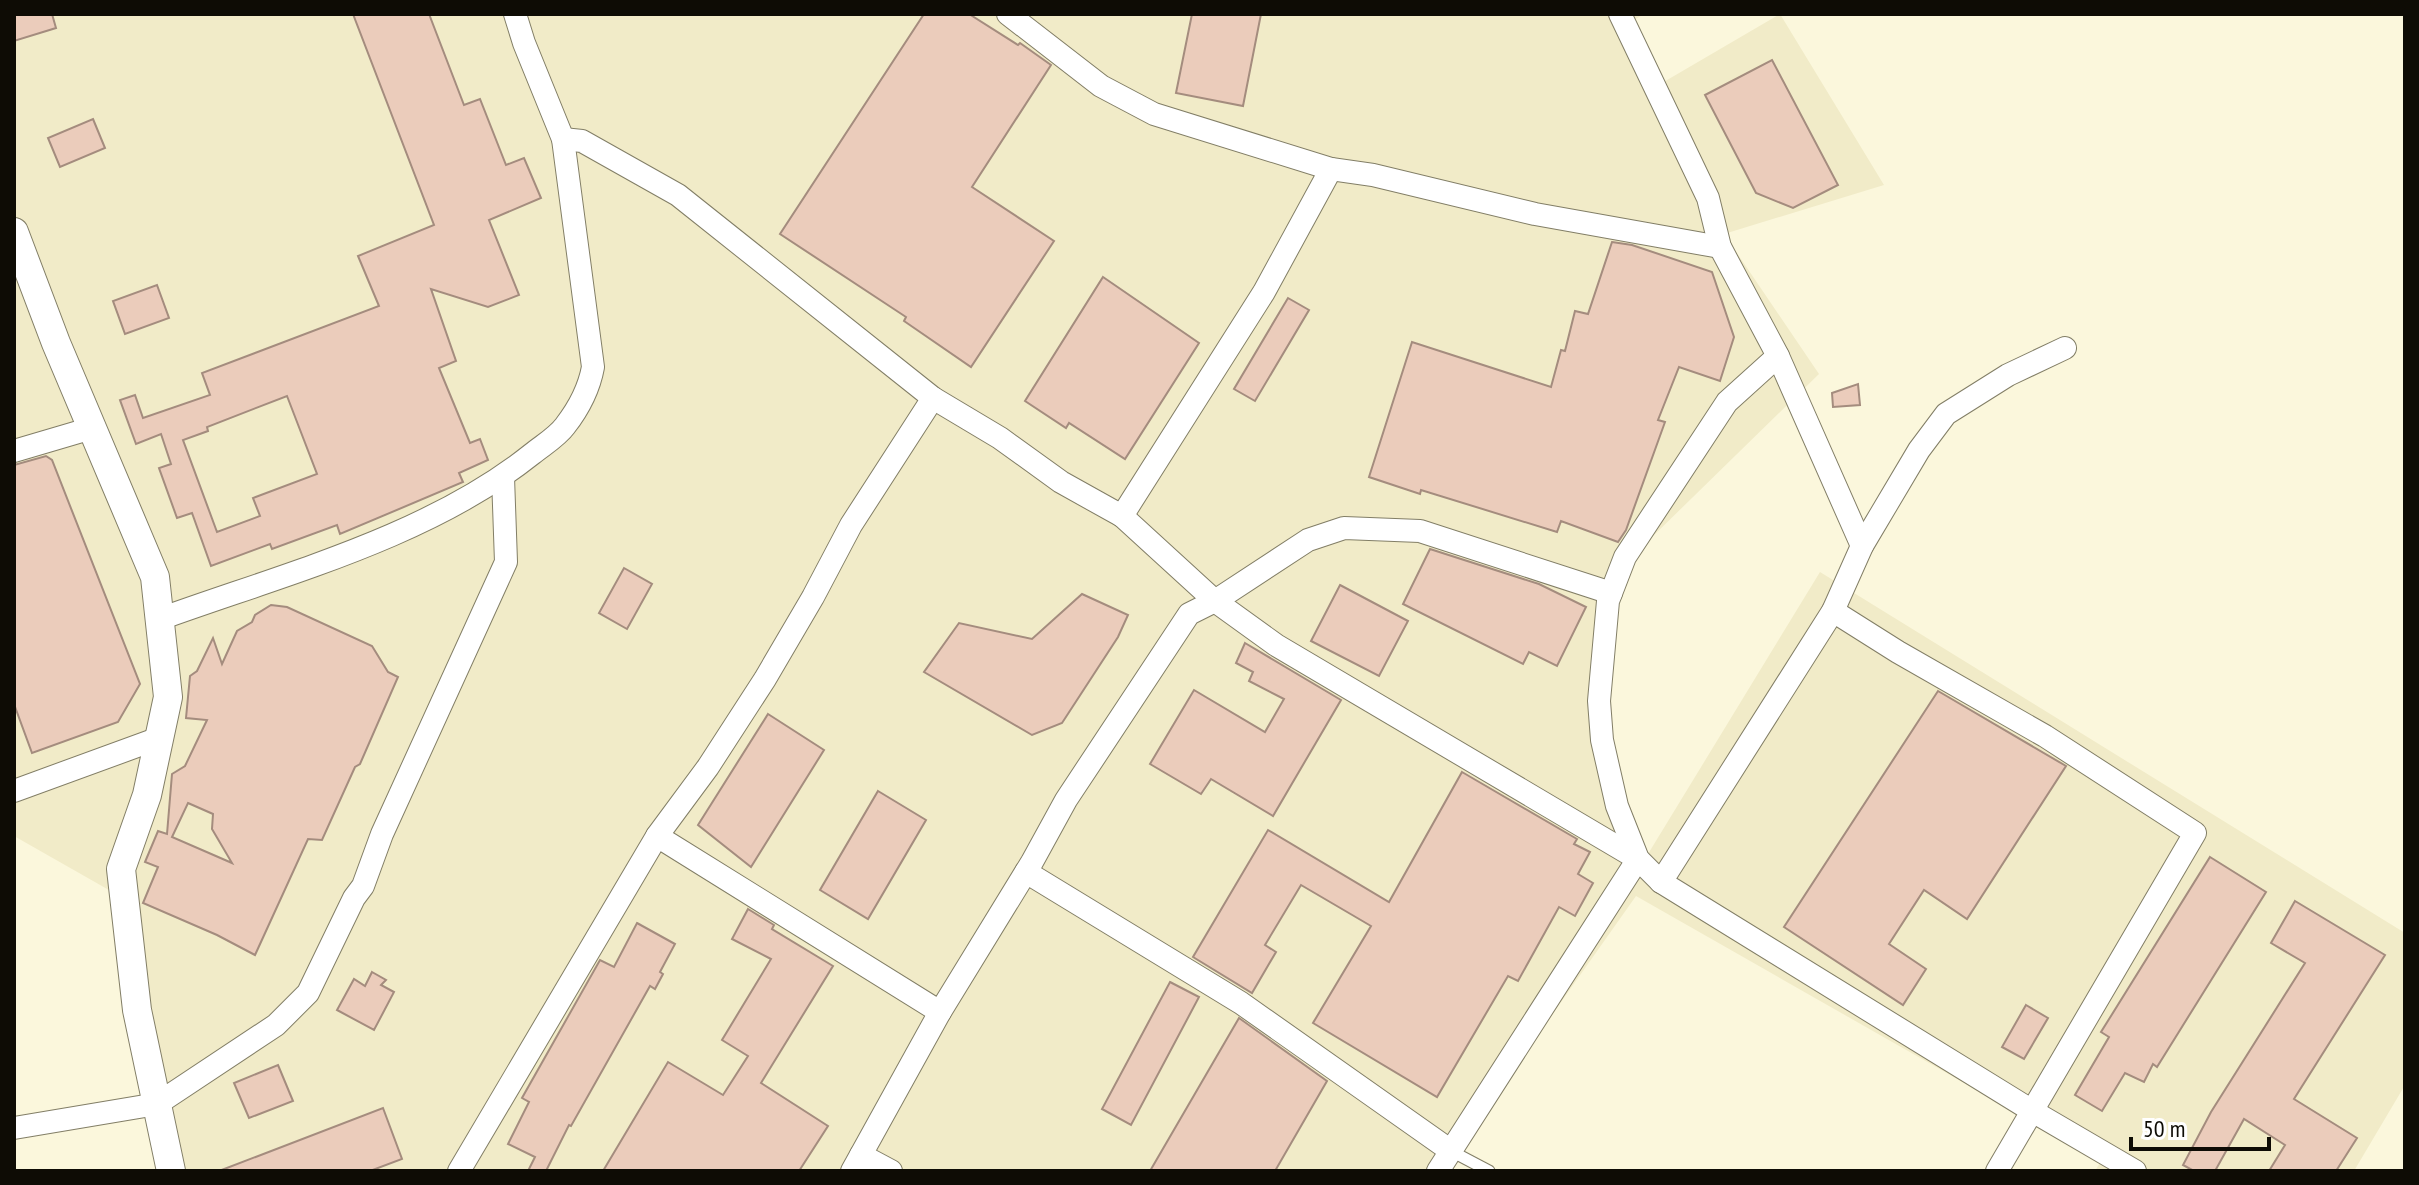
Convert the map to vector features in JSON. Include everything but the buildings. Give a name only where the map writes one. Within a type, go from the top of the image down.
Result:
[{"type":"street","points":[[160,619],[361,547],[443,511],[503,477],[564,428],[589,388],[593,367],[563,139],[515,14]]},
{"type":"street","points":[[1008,14],[1101,86],[1154,114],[1331,169],[1373,175],[1535,214],[1720,247]]},
{"type":"street","points":[[1620,14],[1708,198],[1720,247],[1778,356],[1862,546]]},
{"type":"street","points":[[563,139],[582,141],[678,195],[933,398],[1000,438],[1061,482],[1122,516],[1215,601],[1276,645],[1638,859],[1661,882],[2135,1171]]},
{"type":"street","points":[[1122,516],[1264,292],[1331,169]]},
{"type":"street","points":[[14,232],[155,577],[168,697],[147,795],[121,869],[137,1010],[171,1171]]},
{"type":"street","points":[[1661,882],[1833,611],[1862,546],[1919,450],[1946,414],[2008,375],[2065,348]]},
{"type":"street","points":[[1638,859],[1617,806],[1602,740],[1599,701],[1608,601],[1625,557],[1727,402],[1778,356]]},
{"type":"street","points":[[459,1171],[657,836],[708,767],[765,679],[851,525],[933,398]]},
{"type":"street","points":[[14,451],[92,428]]},
{"type":"street","points":[[14,1128],[157,1104],[276,1025],[308,993],[354,898],[363,886],[382,834],[506,562],[503,477]]},
{"type":"street","points":[[891,1171],[856,1163],[940,1012],[1026,872],[1066,800],[1189,614],[1215,601],[1308,540],[1344,528],[1420,531],[1611,593]]},
{"type":"street","points":[[1833,611],[2045,736],[2195,833],[1997,1171]]},
{"type":"street","points":[[14,791],[159,738]]},
{"type":"street","points":[[657,836],[940,1012]]},
{"type":"street","points":[[1438,1171],[1638,859]]},
{"type":"street","points":[[1026,872],[1241,1003],[1451,1151]]},
{"type":"lane","points":[[1451,1151],[1489,1171]]},
{"type":"shaded area","points":[[14,14],[1644,14],[1627,24],[1662,83],[1780,14],[1884,185],[1724,234],[1819,374],[1607,581],[1603,736],[1648,854],[1820,572],[2405,933],[2405,1085],[2354,1171],[2095,1171],[2101,1161],[1636,896],[1484,1111],[1446,1171],[180,1171],[130,902],[14,836]]}]
